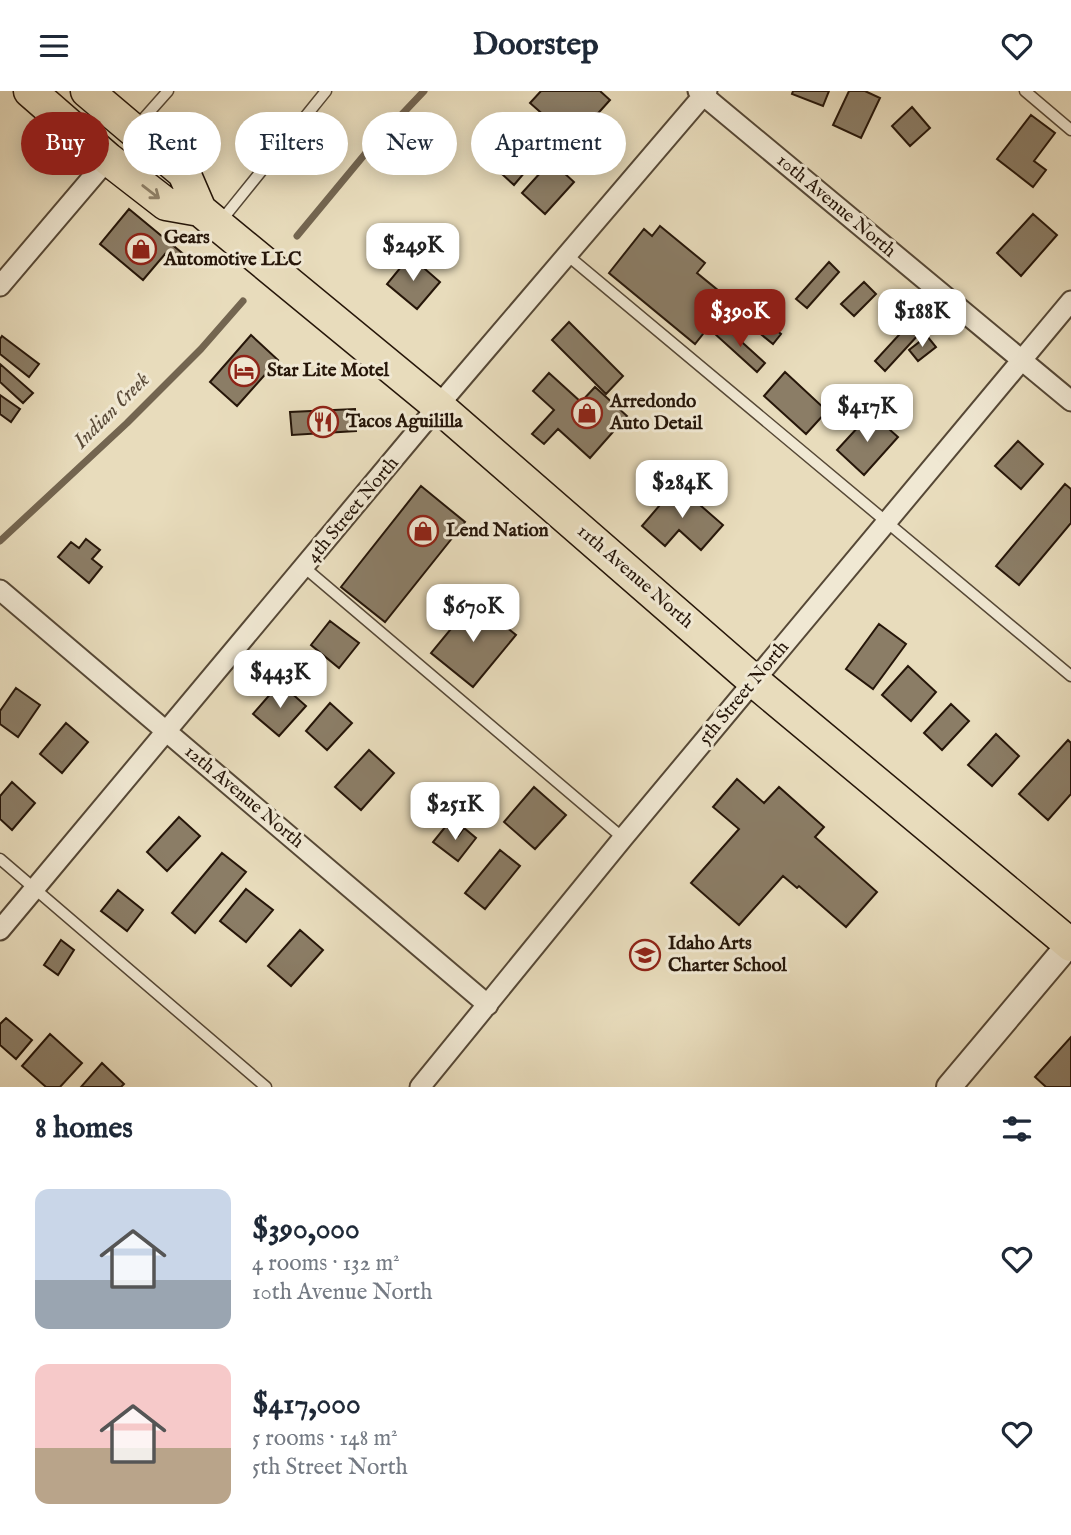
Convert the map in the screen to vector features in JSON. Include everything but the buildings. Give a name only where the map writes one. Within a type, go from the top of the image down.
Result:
[{"type":"main road","points":[[30,91],[54,112]]},
{"type":"main road","name":"11th Avenue North","points":[[87,91],[123,124]]},
{"type":"main road","points":[[109,160],[166,204],[209,217]]},
{"type":"main road","name":"11th Avenue North","points":[[185,175],[209,217],[438,407],[754,681],[1071,945]]},
{"type":"street","name":"4th Street North","points":[[0,930],[703,93]]},
{"type":"street","name":"10th Avenue North","points":[[703,93],[1071,401]]},
{"type":"street","points":[[0,286],[94,175]]},
{"type":"street","name":"5th Street North","points":[[420,1087],[623,838],[1071,301]]},
{"type":"street","name":"12th Avenue North","points":[[0,590],[488,1005]]},
{"type":"street","points":[[949,1087],[1071,945]]},
{"type":"lane","points":[[150,112],[168,91]]},
{"type":"lane","points":[[209,217],[326,91]]},
{"type":"lane","points":[[1025,91],[1071,130]]},
{"type":"lane","points":[[567,255],[1071,676]]},
{"type":"lane","points":[[305,568],[623,838]]},
{"type":"lane","points":[[0,859],[266,1087]]},
{"type":"waterway","name":"Indian Creek","points":[[297,236],[370,148],[424,91]]},
{"type":"waterway","name":"Indian Creek","points":[[0,541],[127,423],[201,349],[243,301]]},
{"type":"place","name":"Gears Automotive LLC","points":[[141,249]]},
{"type":"place","name":"Star Lite Motel","points":[[244,371]]},
{"type":"place","name":"Arredondo Auto Detail","points":[[587,413]]},
{"type":"place","name":"Tacos Aguililla","points":[[323,422]]},
{"type":"place","name":"Lend Nation","points":[[423,531]]},
{"type":"place","name":"Idaho Arts Charter School","points":[[645,955]]}]
